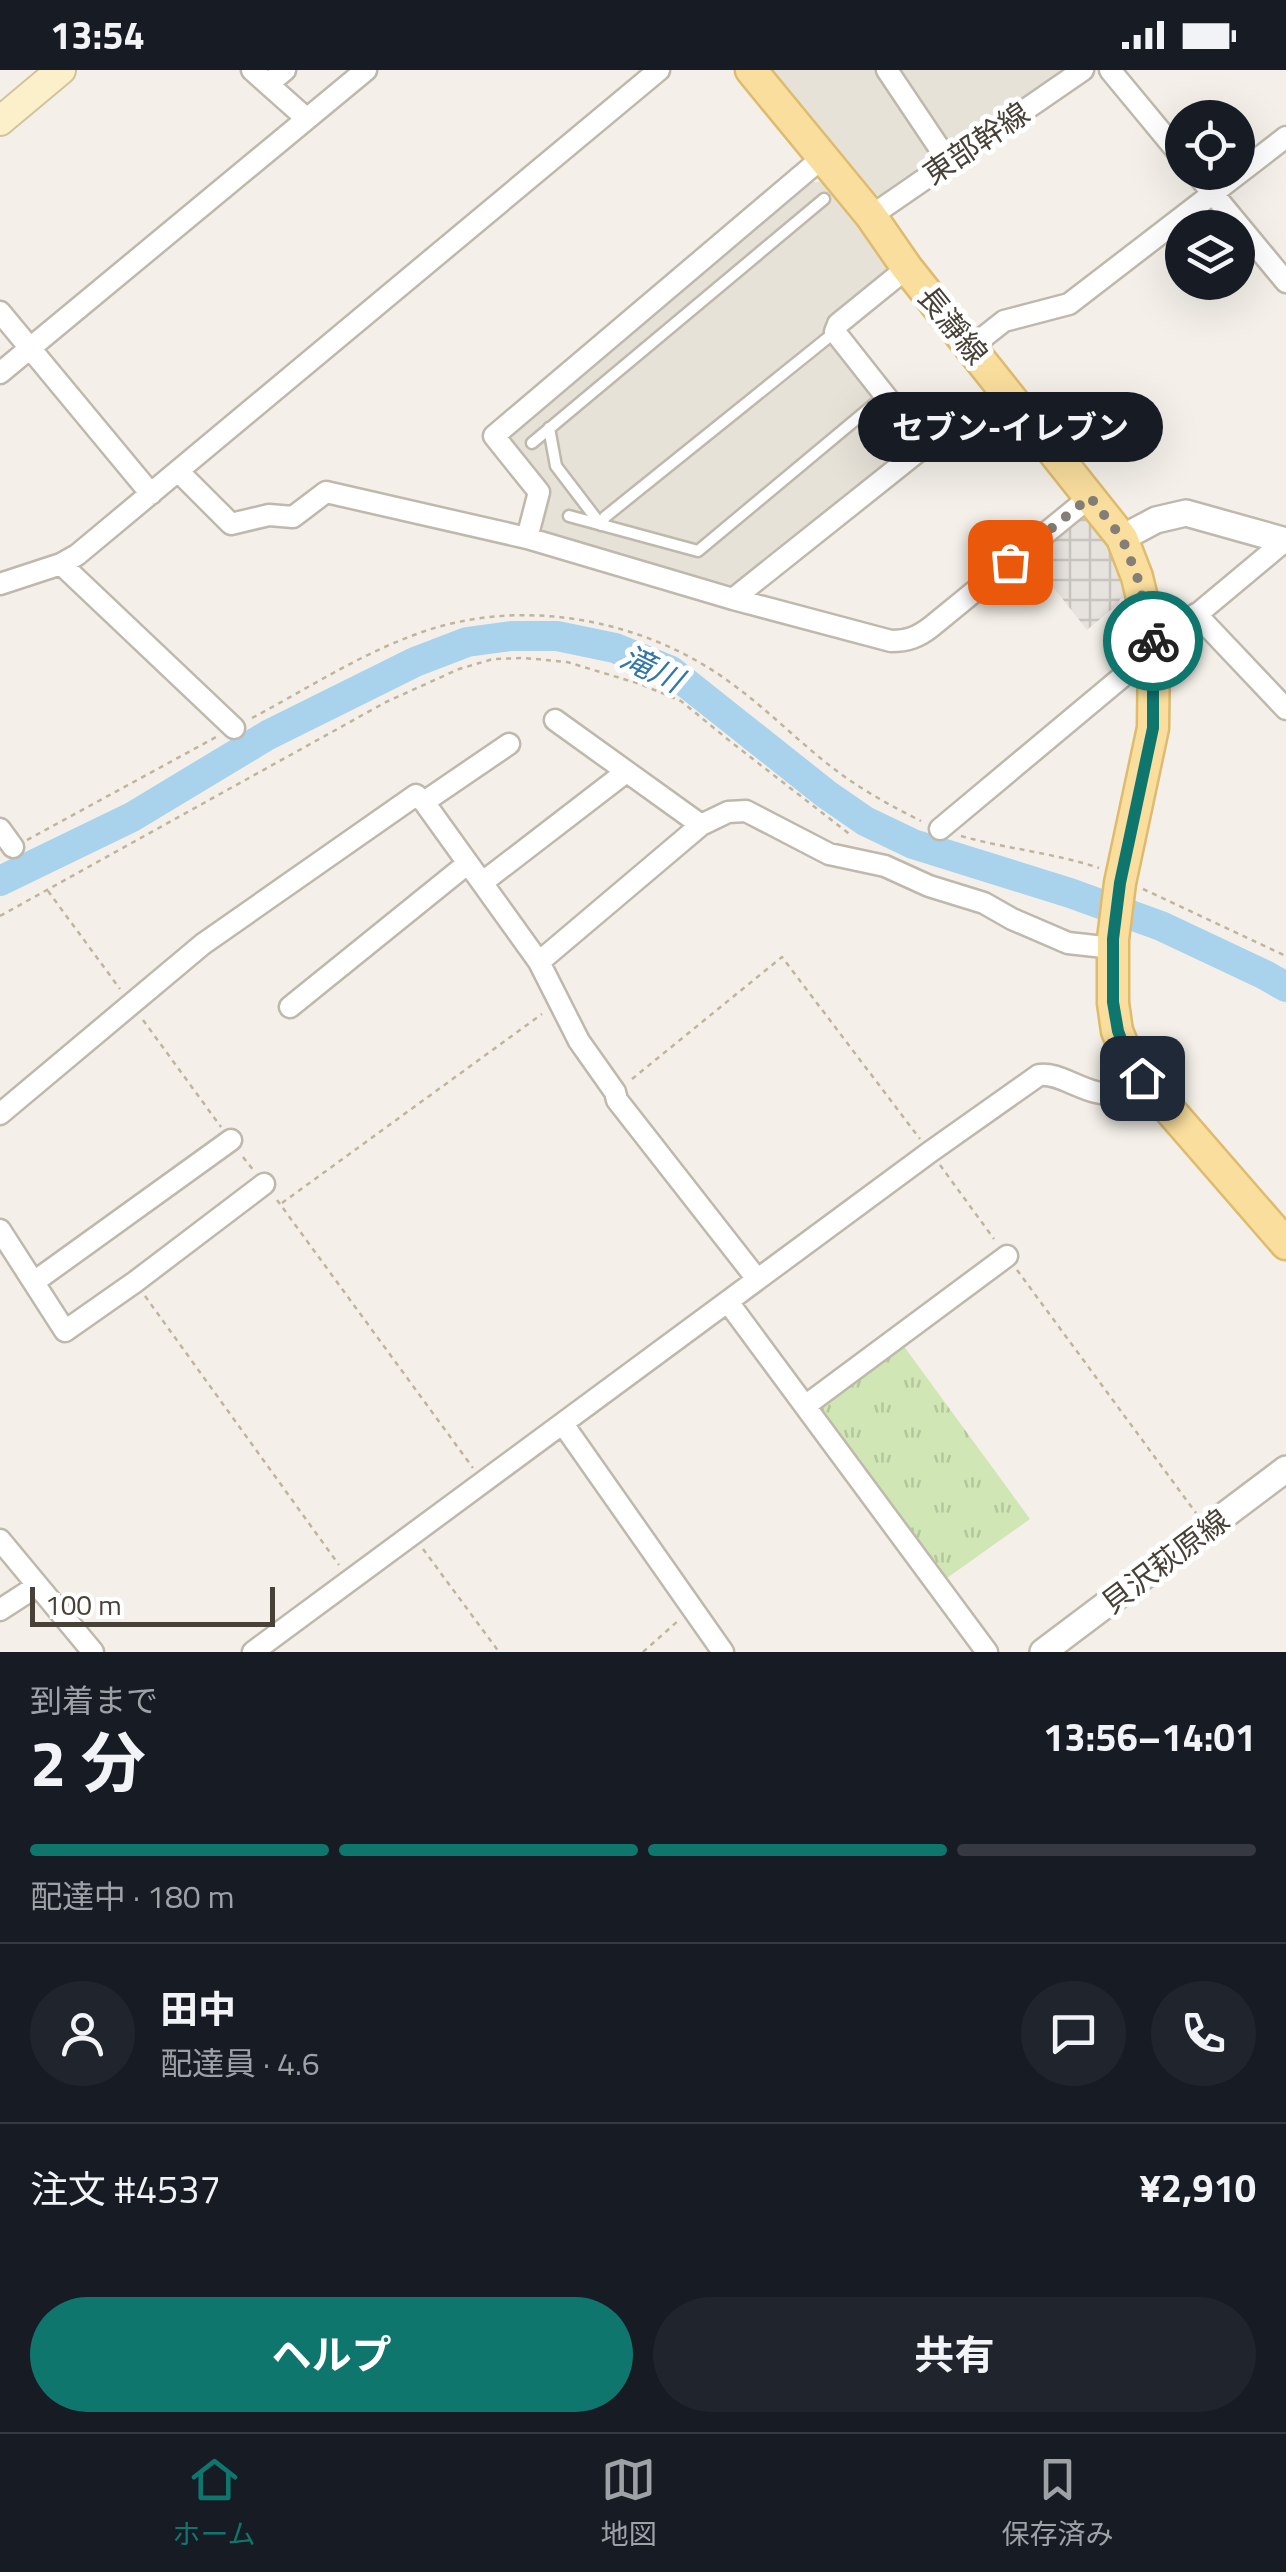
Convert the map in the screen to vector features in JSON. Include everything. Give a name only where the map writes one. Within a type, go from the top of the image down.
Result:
[{"type":"main road","points":[[0,121],[62,70]]},
{"type":"main road","name":"長瀞線","points":[[751,70],[871,216],[907,268],[1122,538],[1137,576],[1154,648],[1153,728],[1120,881],[1113,943]]},
{"type":"main road","points":[[1113,943],[1113,1002],[1127,1055],[1142,1078],[1282,1233]]},
{"type":"street","points":[[260,77],[285,70]]},
{"type":"street","points":[[0,373],[366,70]]},
{"type":"street","points":[[0,584],[77,555],[659,70]]},
{"type":"street","name":"東部幹線","points":[[871,216],[1083,70]]},
{"type":"street","points":[[1110,70],[1165,136]]},
{"type":"street","points":[[894,72],[948,161]]},
{"type":"street","points":[[260,77],[307,118]]},
{"type":"street","points":[[971,347],[1004,321],[1069,304],[1286,137]]},
{"type":"street","points":[[527,538],[539,492],[494,436],[822,158]]},
{"type":"street","points":[[1210,190],[1286,282]]},
{"type":"street","points":[[733,598],[925,446],[835,332],[838,324],[907,268]]},
{"type":"street","points":[[0,312],[150,494]]},
{"type":"street","points":[[178,471],[231,524],[269,514],[292,516],[326,492],[527,538],[891,641],[918,637],[1090,497]]},
{"type":"street","points":[[1122,538],[1156,520],[1186,513],[1286,540]]},
{"type":"street","points":[[940,828],[1286,540]]},
{"type":"street","points":[[61,564],[234,728]]},
{"type":"street","points":[[1196,614],[1286,708]]},
{"type":"street","points":[[555,720],[700,825]]},
{"type":"street","points":[[424,802],[510,744]]},
{"type":"street","points":[[484,882],[626,772]]},
{"type":"street","points":[[0,1114],[203,944],[416,795],[484,882],[539,962],[579,1040],[617,1100],[757,1279]]},
{"type":"street","points":[[539,962],[700,825],[728,812],[746,811],[829,854],[885,866],[929,886],[984,903],[1068,943],[1113,943]]},
{"type":"street","points":[[0,829],[13,847]]},
{"type":"street","points":[[290,1007],[467,864]]},
{"type":"street","points":[[253,1652],[1039,1075],[1048,1074],[1083,1090],[1120,1092],[1142,1078]]},
{"type":"street","points":[[34,1282],[230,1140]]},
{"type":"street","points":[[0,1230],[65,1330],[264,1184]]},
{"type":"street","points":[[805,1406],[1007,1256]]},
{"type":"street","points":[[728,1302],[987,1652]]},
{"type":"street","points":[[564,1424],[723,1652]]},
{"type":"street","name":"貝沢萩原線","points":[[1043,1652],[1070,1640],[1286,1470]]},
{"type":"street","points":[[0,1540],[93,1652]]},
{"type":"street","points":[[0,1610],[37,1586]]},
{"type":"lane","points":[[532,442],[824,198]]},
{"type":"lane","points":[[773,200],[794,224]]},
{"type":"lane","points":[[633,318],[653,341]]},
{"type":"lane","points":[[601,525],[835,332]]},
{"type":"lane","points":[[569,516],[698,551],[885,395]]},
{"type":"lane","points":[[549,428],[556,466],[601,525]]},
{"type":"path","points":[[13,847],[362,659],[416,634],[465,621],[508,616],[576,619],[661,641],[707,666],[828,764],[883,802],[940,828],[998,847],[1096,867],[1286,956]]},
{"type":"path","points":[[0,916],[386,702],[459,669],[493,659],[567,662],[681,701],[852,836]]},
{"type":"path","points":[[615,1092],[782,957],[1208,1529]]},
{"type":"path","points":[[281,1204],[560,1001]]},
{"type":"path","points":[[135,1282],[351,1580]]},
{"type":"path","points":[[413,1536],[500,1652]]},
{"type":"path","points":[[643,1652],[693,1608]]},
{"type":"shaded area","points":[[771,70],[1069,70],[887,196],[871,195]]},
{"type":"shaded area","points":[[807,182],[828,182],[885,258],[886,271],[825,320],[825,334],[910,438],[908,448],[735,586],[544,534],[538,526],[548,492],[508,440],[508,430]]},
{"type":"shaded area","points":[[1080,515],[1090,515],[1109,542],[1131,596],[1120,599],[1087,630],[1031,559]]},
{"type":"green space","points":[[903,1345],[1030,1519],[947,1578],[821,1405]]},
{"type":"waterway","name":"滝川","points":[[0,881],[132,817],[268,735],[415,662],[467,642],[511,636],[557,636],[615,648],[671,671],[865,821],[913,844],[1161,926],[1286,987]]},
{"type":"way so far","points":[[1010,562],[1090,497],[1122,538],[1137,576],[1153,641]]},
{"type":"place","name":"セブン-イレブン","points":[[1010,562]]},
{"type":"route","points":[[1142,1078],[1118,1031],[1113,1002],[1113,939],[1120,883],[1153,728],[1153,641]]}]
